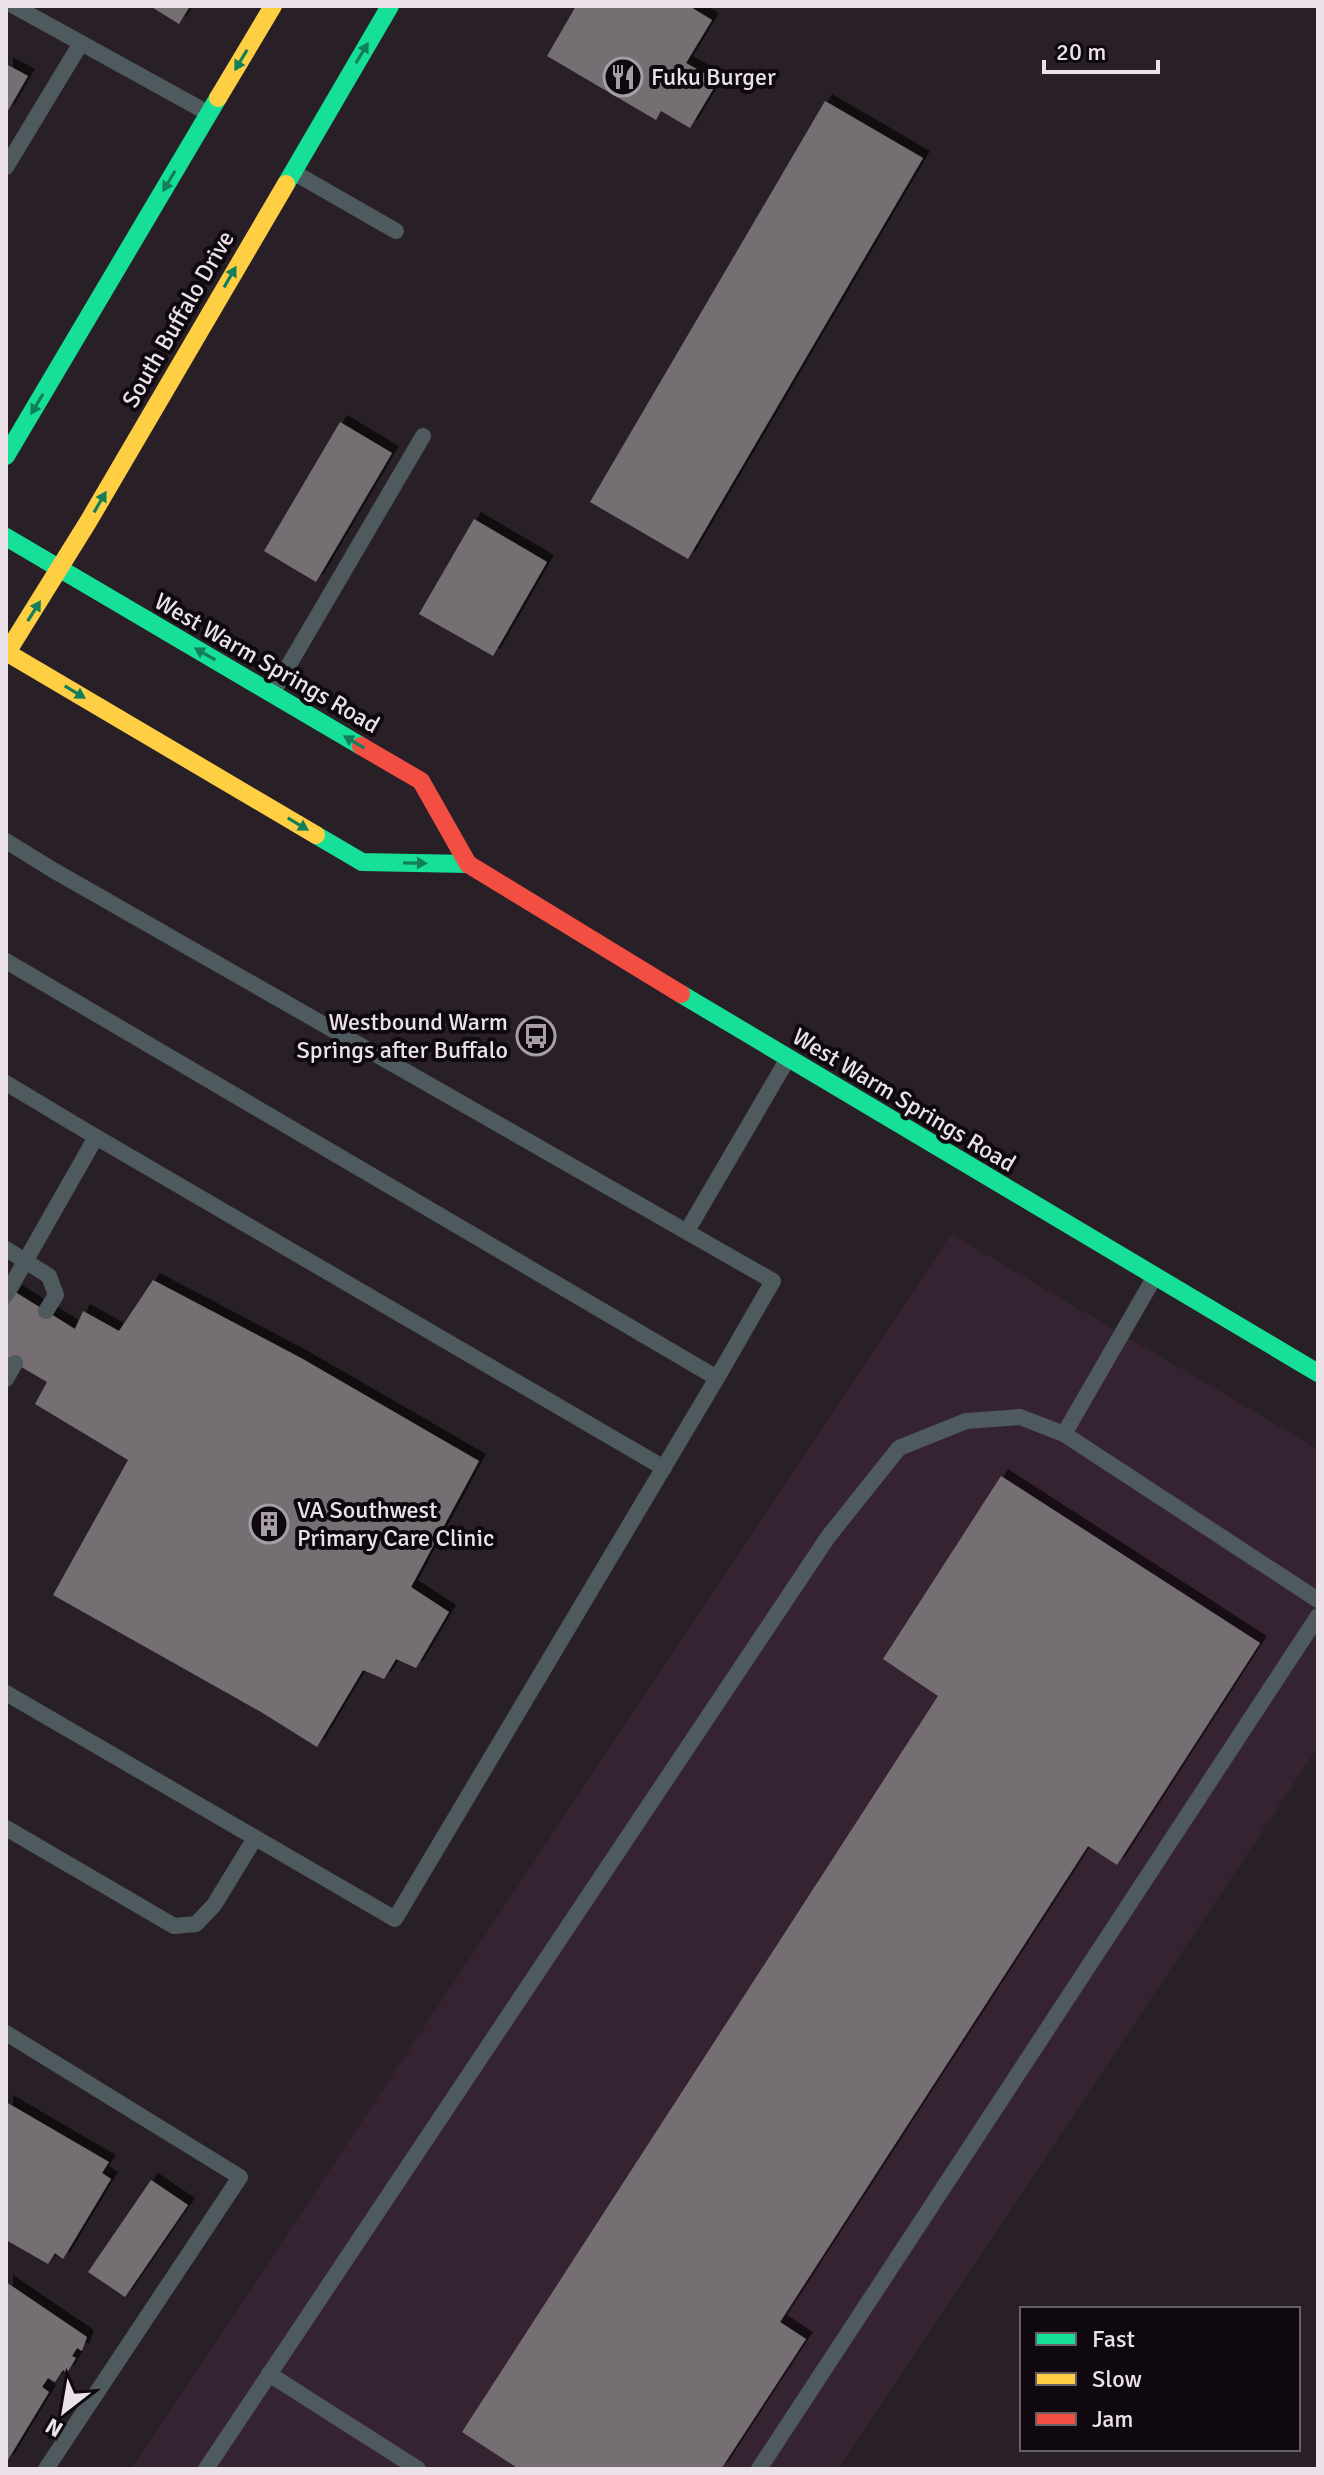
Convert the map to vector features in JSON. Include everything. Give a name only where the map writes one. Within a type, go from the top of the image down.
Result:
[{"type":"main road","points":[[6,456],[273,6]]},
{"type":"main road","name":"South Buffalo Drive","points":[[6,653],[60,569],[378,15],[390,6]]},
{"type":"main road","name":"West Warm Springs Road","points":[[6,537],[421,781],[468,864],[788,1059],[1318,1373]]},
{"type":"main road","points":[[6,653],[362,862],[468,864]]},
{"type":"lane","points":[[14,6],[209,114]]},
{"type":"lane","points":[[6,167],[81,43]]},
{"type":"lane","points":[[291,171],[396,231]]},
{"type":"lane","points":[[272,693],[423,436]]},
{"type":"lane","points":[[6,841],[773,1281],[395,1919],[6,1693]]},
{"type":"lane","points":[[6,961],[717,1378]]},
{"type":"lane","points":[[687,1231],[788,1059]]},
{"type":"lane","points":[[6,1083],[664,1468]]},
{"type":"lane","points":[[6,1295],[96,1137]]},
{"type":"lane","points":[[6,1249],[49,1276],[56,1295],[46,1311]]},
{"type":"lane","points":[[1064,1434],[1154,1276]]},
{"type":"lane","points":[[6,1379],[15,1363]]},
{"type":"lane","points":[[206,2469],[828,1537],[899,1448],[966,1421],[1020,1417],[1064,1434],[1318,1600]]},
{"type":"lane","points":[[759,2469],[1318,1616]]},
{"type":"lane","points":[[6,1828],[174,1926],[196,1924],[214,1905],[255,1838]]},
{"type":"lane","points":[[6,2033],[240,2177],[46,2469]]},
{"type":"lane","points":[[269,2374],[418,2469]]},
{"type":"shaded area","points":[[951,1234],[1318,1449],[1318,1747],[838,2469],[131,2469]]},
{"type":"building","points":[[150,6],[190,6],[179,24]]},
{"type":"building","points":[[576,6],[689,6],[712,20],[686,63],[718,81],[690,128],[661,111],[656,120],[547,56]]},
{"type":"building","points":[[6,64],[28,76],[6,114]]},
{"type":"building","points":[[825,101],[923,158],[688,559],[590,502]]},
{"type":"building","points":[[340,422],[392,453],[316,582],[264,551]]},
{"type":"building","points":[[474,519],[547,562],[493,656],[419,614]]},
{"type":"building","name":"VA Southwest Primary Care Clinic","points":[[153,1280],[301,1358],[479,1461],[411,1587],[449,1612],[416,1668],[396,1659],[384,1679],[363,1670],[317,1747],[53,1595],[128,1460],[35,1404],[47,1382],[6,1358],[6,1307],[15,1292],[75,1329],[83,1311],[119,1331]]},
{"type":"building","points":[[1001,1476],[1260,1643],[1117,1865],[1088,1846],[780,2322],[806,2339],[721,2469],[519,2469],[462,2432],[938,1696],[883,1659]]},
{"type":"building","points":[[6,2102],[109,2162],[102,2173],[111,2179],[63,2259],[55,2253],[48,2264],[6,2240]]},
{"type":"building","points":[[151,2180],[188,2205],[125,2297],[88,2272]]},
{"type":"building","points":[[6,2282],[87,2337],[82,2351],[77,2348],[72,2356],[76,2358],[67,2373],[63,2370],[55,2382],[48,2378],[42,2387],[49,2392],[6,2463]]},
{"type":"traffic: fast","points":[[286,184],[390,6]]},
{"type":"traffic: fast","points":[[6,456],[218,98]]},
{"type":"traffic: fast","points":[[6,537],[361,746]]},
{"type":"traffic: fast","points":[[316,835],[362,862],[468,864]]},
{"type":"traffic: fast","points":[[681,994],[1318,1373]]},
{"type":"traffic: slow","points":[[218,98],[273,6]]},
{"type":"traffic: slow","points":[[6,654],[88,522],[286,184]]},
{"type":"traffic: slow","points":[[6,652],[316,835]]},
{"type":"traffic: jam","points":[[361,746],[421,781],[468,864],[681,994]]},
{"type":"place","name":"Fuku Burger","points":[[623,77]]},
{"type":"place","name":"Westbound Warm Springs after Buffalo","points":[[536,1036]]},
{"type":"place","name":"VA Southwest Primary Care Clinic","points":[[269,1524]]}]
